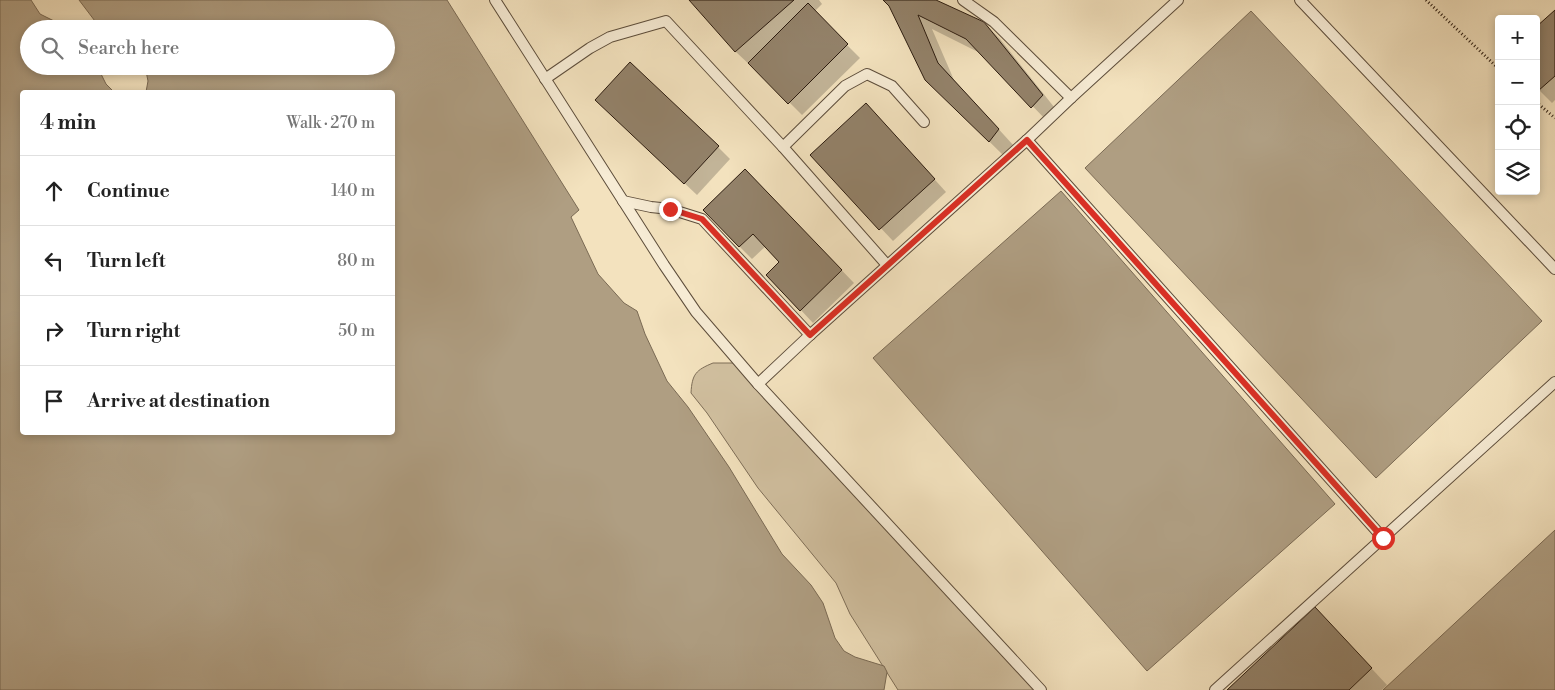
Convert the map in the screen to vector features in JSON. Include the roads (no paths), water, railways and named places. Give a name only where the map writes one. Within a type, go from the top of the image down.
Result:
[{"type":"lane","points":[[495,0],[623,202],[696,312],[758,384],[1040,690]]},
{"type":"lane","points":[[963,0],[994,22],[1071,98]]},
{"type":"lane","points":[[758,384],[1178,0]]},
{"type":"lane","points":[[1300,0],[1555,269]]},
{"type":"lane","points":[[545,79],[590,48],[610,37],[666,21],[783,147],[887,266]]},
{"type":"lane","points":[[783,147],[845,86],[867,74],[892,86],[924,122]]},
{"type":"lane","points":[[1027,140],[1383,538]]},
{"type":"lane","points":[[623,202],[670,209],[702,219],[810,335]]},
{"type":"lane","points":[[1215,690],[1553,387]]}]
